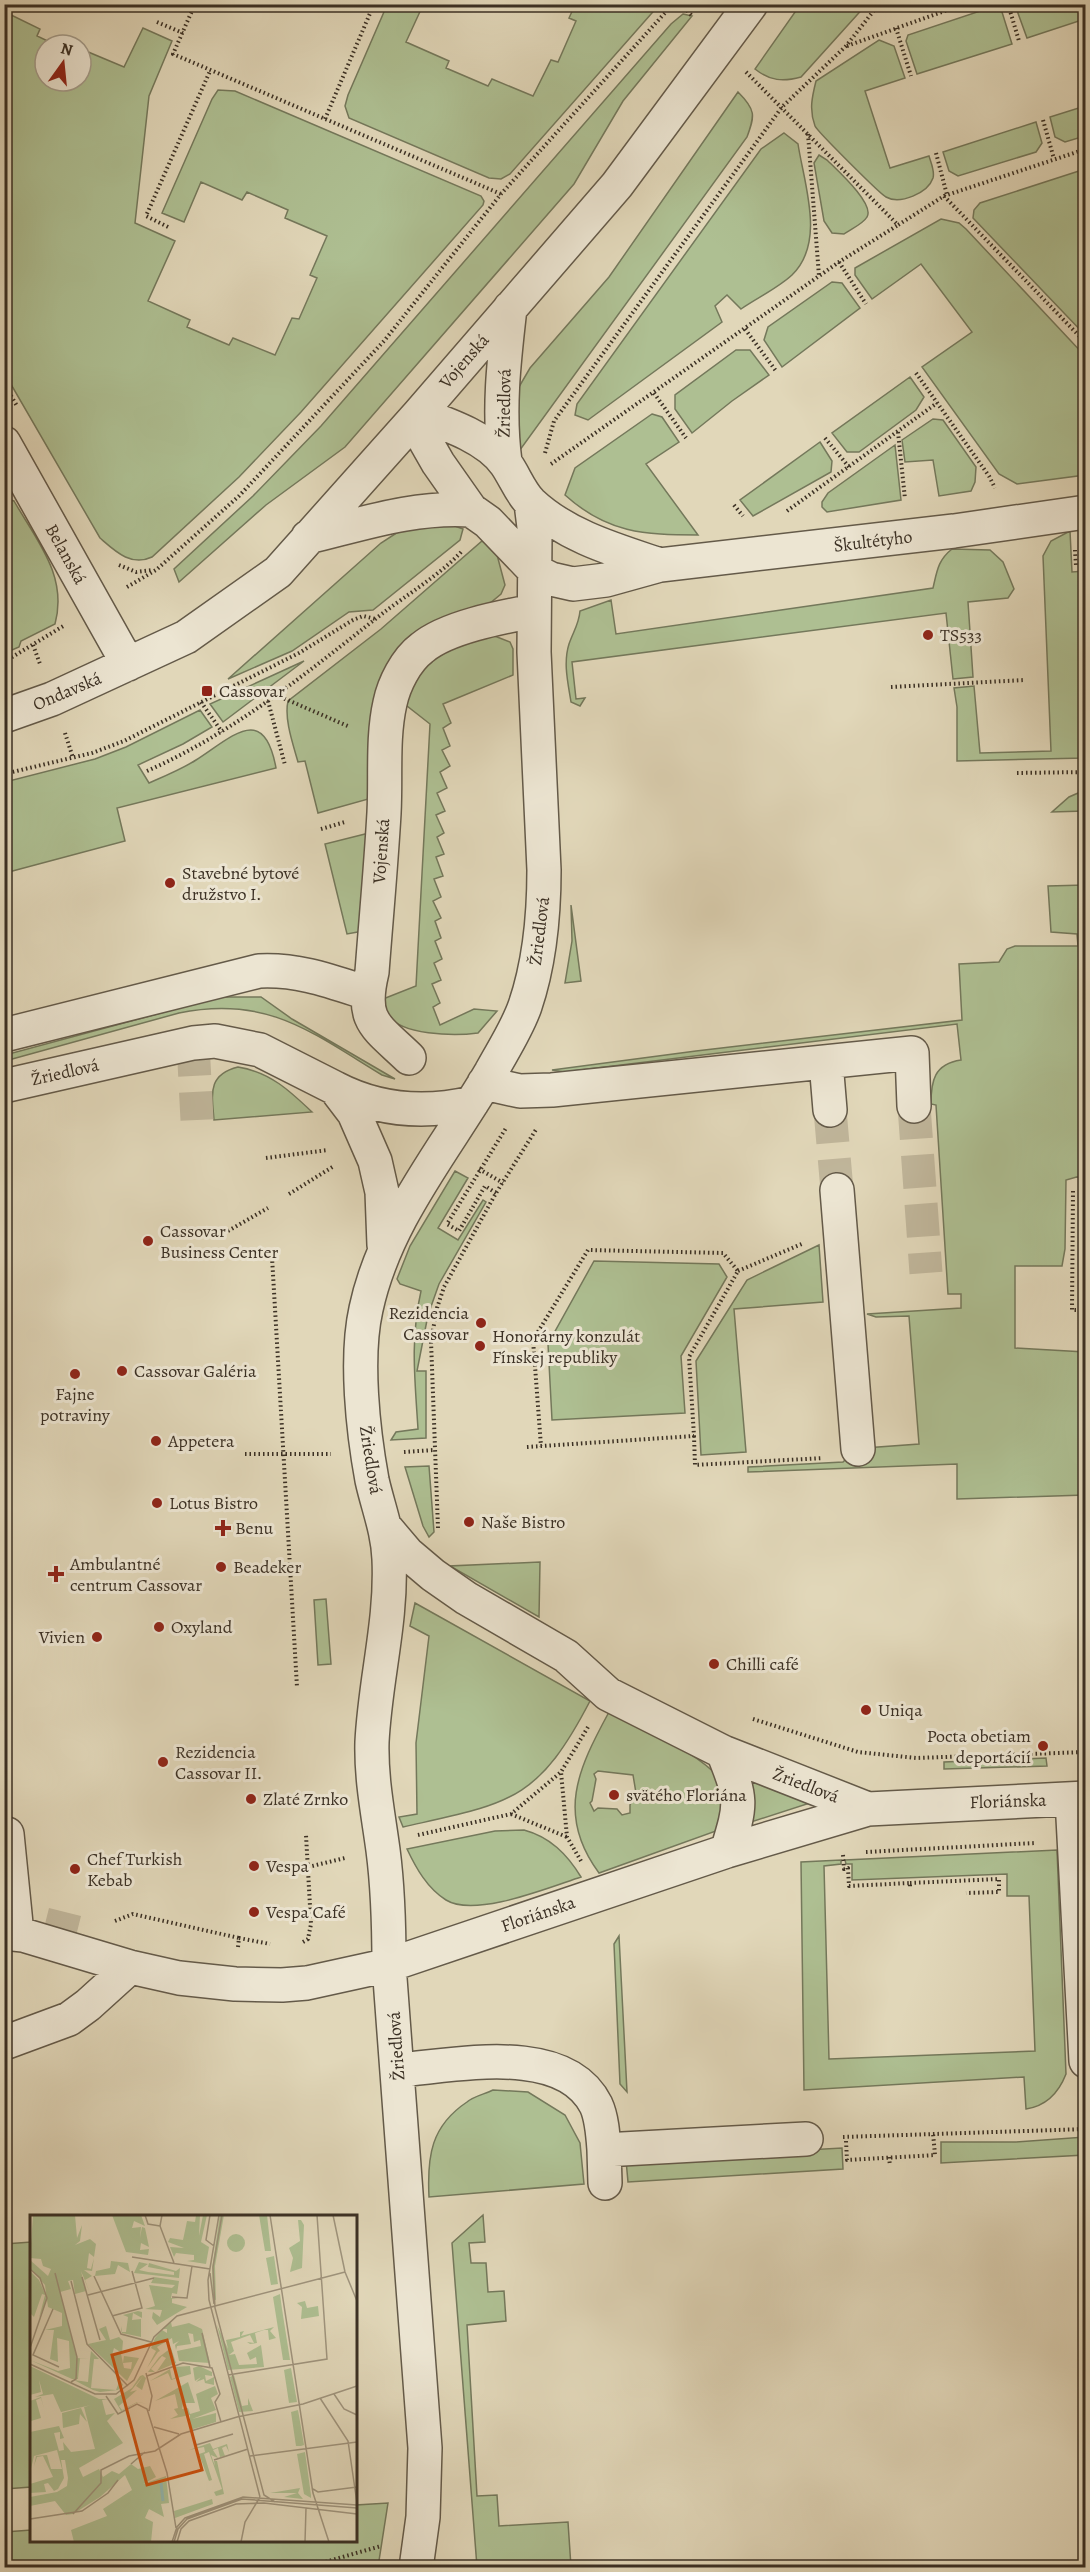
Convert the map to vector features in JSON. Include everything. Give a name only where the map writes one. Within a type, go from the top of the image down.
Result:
[{"type":"street","name":"Vojenská","points":[[128,664],[195,631],[278,572],[617,185],[751,4]]},
{"type":"street","name":"Žriedlová","points":[[505,462],[500,428],[510,308]]},
{"type":"street","name":"Žriedlová","points":[[416,2568],[423,2517],[425,2448],[389,1965],[388,1900],[383,1849],[373,1790],[372,1740],[388,1612],[389,1557],[385,1527],[368,1454],[361,1334],[366,1309],[384,1251],[425,1174],[515,1031],[525,1006],[537,957],[544,905],[534,611],[535,535],[531,488],[505,462],[471,436],[418,414]]},
{"type":"street","points":[[418,414],[426,442],[438,464],[479,516],[535,571]]},
{"type":"street","name":"Belanská","points":[[8,458],[128,664]]},
{"type":"street","name":"Škultétyho","points":[[531,488],[556,522],[610,548],[660,564]]},
{"type":"street","points":[[308,537],[408,512],[445,508],[479,516]]},
{"type":"street","name":"Škultétyho","points":[[535,571],[551,579],[573,584],[606,580],[660,564],[954,531],[1086,512]]},
{"type":"street","name":"Vojenská","points":[[409,1058],[374,1022],[367,1011],[384,812],[386,742],[390,703],[397,682],[422,647],[462,629],[492,619],[534,611]]},
{"type":"street","name":"Ondavská","points":[[4,716],[52,699],[128,664]]},
{"type":"street","points":[[4,1035],[259,971],[282,970],[304,973],[367,993]]},
{"type":"street","name":"Žriedlová","points":[[4,1086],[193,1043],[215,1041],[260,1050],[335,1088],[354,1113],[368,1145],[382,1192],[384,1251]]},
{"type":"street","points":[[335,1088],[369,1103],[398,1109],[440,1109],[478,1093],[552,1090],[912,1053],[914,1106]]},
{"type":"street","points":[[826,1062],[830,1110]]},
{"type":"street","points":[[837,1190],[858,1449]]},
{"type":"street","name":"Žriedlová","points":[[385,1527],[407,1553],[433,1575],[466,1598],[566,1656],[608,1694],[723,1752],[868,1809]]},
{"type":"street","points":[[723,1752],[738,1788],[740,1806],[727,1851]]},
{"type":"street","name":"Floriánska","points":[[10,1934],[57,1944],[130,1967],[179,1978],[235,1984],[307,1983],[389,1965],[727,1851],[868,1809],[1079,1799],[1073,1841],[1086,2061]]},
{"type":"street","points":[[7,1834],[10,1934]]},
{"type":"street","points":[[4,2043],[69,2019],[130,1967]]},
{"type":"street","points":[[398,2070],[521,2062],[559,2071],[588,2092],[596,2106],[604,2150],[605,2183]]},
{"type":"street","points":[[604,2150],[806,2139]]},
{"type":"path","points":[[195,4],[173,54],[501,194]]},
{"type":"path","points":[[325,119],[374,4]]},
{"type":"path","points":[[4,662],[156,570],[239,496],[384,341],[501,194],[673,4]]},
{"type":"path","points":[[531,488],[554,421],[782,107],[846,46],[879,4]]},
{"type":"path","points":[[846,46],[964,4]]},
{"type":"path","points":[[1008,4],[1019,41]]},
{"type":"path","points":[[157,22],[183,33]]},
{"type":"path","points":[[896,28],[911,76]]},
{"type":"path","points":[[168,226],[146,216],[210,71]]},
{"type":"path","points":[[782,107],[898,225]]},
{"type":"path","points":[[1043,120],[1054,159]]},
{"type":"path","points":[[808,133],[819,276]]},
{"type":"path","points":[[531,488],[654,393],[819,276],[946,195],[1086,149]]},
{"type":"path","points":[[936,153],[946,195],[1086,343]]},
{"type":"path","points":[[839,262],[866,304]]},
{"type":"path","points":[[745,329],[776,371]]},
{"type":"path","points":[[916,373],[989,476],[997,494]]},
{"type":"path","points":[[654,393],[686,438]]},
{"type":"path","points":[[788,523],[785,512],[938,403]]},
{"type":"path","points":[[898,431],[906,507]]},
{"type":"path","points":[[825,438],[849,467]]},
{"type":"path","points":[[147,771],[184,755],[222,732],[268,701],[376,619],[459,554],[479,516]]},
{"type":"path","points":[[4,774],[92,753],[159,725],[299,653],[353,620],[363,616],[376,619]]},
{"type":"path","points":[[891,687],[1025,680]]},
{"type":"path","points":[[276,695],[386,742]]},
{"type":"path","points":[[268,701],[285,765]]},
{"type":"path","points":[[201,702],[222,732]]},
{"type":"path","points":[[1017,773],[1086,772]]},
{"type":"path","points":[[439,1539],[432,1363],[433,1326],[444,1287],[496,1193],[537,1129]]},
{"type":"path","points":[[266,1158],[368,1145]]},
{"type":"path","points":[[496,1193],[485,1186],[459,1231],[447,1224],[481,1170],[503,1183]]},
{"type":"path","points":[[1072,1191],[1072,1310],[1086,1310]]},
{"type":"path","points":[[228,1231],[268,1208]]},
{"type":"path","points":[[740,1463],[695,1465],[689,1357],[738,1271],[811,1240]]},
{"type":"path","points":[[541,1446],[533,1341],[588,1250],[723,1254],[738,1271]]},
{"type":"path","points":[[272,1257],[297,1687]]},
{"type":"path","points":[[527,1448],[694,1436]]},
{"type":"path","points":[[383,1849],[405,1838],[511,1814],[561,1772],[608,1694]]},
{"type":"path","points":[[750,1718],[858,1752],[916,1758],[1086,1752]]},
{"type":"path","points":[[561,1772],[567,1837],[601,1893]]},
{"type":"path","points":[[511,1814],[567,1837]]},
{"type":"path","points":[[300,1945],[308,1938],[311,1924],[306,1835]]},
{"type":"path","points":[[832,1854],[1073,1841]]},
{"type":"path","points":[[843,1860],[844,1869],[848,1868],[849,1886],[910,1885],[999,1879],[999,1892],[966,1893]]},
{"type":"path","points":[[107,1924],[133,1914],[277,1945]]},
{"type":"path","points":[[235,1984],[239,1938]]},
{"type":"path","points":[[806,2139],[1086,2129]]},
{"type":"path","points":[[846,2137],[847,2160],[934,2155],[933,2133]]},
{"type":"path","points":[[889,2157],[890,2166]]},
{"type":"path","points":[[304,2568],[394,2542],[423,2517]]},
{"type":"green space","points":[[387,5],[423,5],[406,42],[449,61],[446,68],[488,86],[492,79],[533,96],[551,60],[558,62],[576,21],[569,18],[575,5],[659,5],[510,174],[501,179],[489,178],[349,118],[345,106],[348,95]]},
{"type":"green space","points":[[800,5],[866,5],[801,77],[782,80],[766,76],[755,69]]},
{"type":"green space","points":[[1015,5],[1085,5],[1085,19],[1027,38]]},
{"type":"green space","points":[[992,7],[1002,12],[1012,44],[917,74],[906,41],[908,35]]},
{"type":"green space","points":[[5,12],[40,29],[38,33],[33,33],[33,93],[93,93],[93,54],[124,67],[143,28],[172,41],[149,96],[135,223],[175,241],[148,301],[190,320],[187,327],[229,345],[233,338],[275,355],[292,318],[299,319],[317,278],[310,275],[327,236],[285,218],[288,210],[247,192],[242,200],[201,182],[184,222],[162,213],[218,90],[235,91],[481,196],[484,201],[483,205],[301,412],[239,477],[152,557],[144,560],[124,556],[100,538],[5,374]]},
{"type":"green space","points":[[683,14],[692,16],[623,101],[574,184],[345,447],[266,505],[179,582],[174,569],[253,496],[321,426],[671,24]]},
{"type":"green space","points":[[879,40],[894,46],[905,78],[865,91],[890,168],[929,156],[933,167],[933,178],[926,188],[920,193],[899,200],[886,197],[861,175],[818,130],[812,114],[812,98],[816,81]]},
{"type":"green space","points":[[738,92],[751,108],[752,113],[752,123],[747,137],[517,454],[516,392],[530,368],[609,277]]},
{"type":"green space","points":[[1085,106],[1085,136],[1065,142],[1055,137],[1050,117]]},
{"type":"green space","points":[[1036,122],[1042,143],[1036,152],[958,176],[949,171],[943,152]]},
{"type":"green space","points":[[784,133],[798,144],[808,194],[810,230],[808,246],[802,262],[786,280],[741,309],[727,295],[715,306],[722,322],[588,420],[575,415],[577,404],[761,149]]},
{"type":"green space","points":[[819,155],[854,187],[866,204],[867,217],[844,234],[832,233],[824,221],[814,163]]},
{"type":"green space","points":[[1086,169],[1085,335],[973,218],[974,210],[980,203]]},
{"type":"green space","points":[[941,219],[959,223],[966,229],[1085,356],[1085,475],[1017,484],[999,474],[922,367],[972,332],[921,264],[872,299],[855,275],[855,268]]},
{"type":"green space","points":[[832,282],[842,283],[860,308],[782,367],[764,340],[768,327]]},
{"type":"green space","points":[[736,350],[750,350],[769,375],[692,433],[675,409],[675,395]]},
{"type":"green space","points":[[910,377],[924,397],[916,410],[859,452],[847,452],[832,433]]},
{"type":"green space","points":[[652,414],[662,417],[679,442],[646,464],[698,535],[660,534],[627,529],[596,517],[565,495],[575,468]]},
{"type":"green space","points":[[933,419],[943,420],[976,467],[975,482],[971,491],[939,496],[933,460],[905,462],[902,440]]},
{"type":"green space","points":[[820,442],[832,461],[831,472],[753,516],[740,500]]},
{"type":"green space","points":[[895,445],[901,500],[827,512],[822,507],[822,502],[828,493]]},
{"type":"green space","points":[[4,498],[14,501],[41,545],[54,575],[58,607],[55,624],[21,641],[19,647],[5,653]]},
{"type":"green space","points":[[415,524],[452,525],[463,529],[460,540],[373,610],[349,612],[292,651],[228,679],[381,543]]},
{"type":"green space","points":[[1070,531],[1072,572],[1085,571],[1085,758],[957,761],[957,707],[954,688],[974,686],[980,753],[1051,751],[1043,556],[1051,541]]},
{"type":"green space","points":[[482,541],[496,551],[505,585],[501,594],[478,613],[423,638],[372,798],[318,813],[305,761],[298,762],[292,740],[287,716],[288,701],[381,629]]},
{"type":"green space","points":[[952,549],[990,550],[1003,562],[1014,589],[1008,598],[968,602],[973,677],[953,679],[946,613],[572,662],[576,699],[585,698],[580,706],[571,702],[566,658],[580,611],[611,600],[616,634],[933,588],[941,562]]},
{"type":"green space","points":[[492,635],[510,642],[513,649],[513,675],[443,704],[451,723],[443,728],[450,746],[442,750],[450,766],[440,772],[447,788],[437,793],[445,811],[436,815],[444,833],[437,837],[444,854],[436,857],[443,876],[434,879],[441,897],[433,901],[441,918],[435,921],[441,938],[435,941],[442,959],[434,963],[441,980],[432,984],[440,1003],[433,1007],[440,1025],[474,1009],[497,1011],[478,1033],[428,1033],[393,1021],[387,1013],[383,999],[416,986],[430,724],[402,702],[429,656]]},
{"type":"green space","points":[[304,661],[223,722],[210,704]]},
{"type":"green space","points":[[200,710],[212,727],[183,744],[138,765],[149,783],[185,766],[234,735],[245,731],[255,730],[264,736],[271,748],[276,768],[117,808],[125,841],[5,873],[5,782],[95,759],[126,747]]},
{"type":"green space","points":[[1085,790],[1085,811],[1052,812],[1069,797]]},
{"type":"green space","points":[[369,833],[363,931],[347,934],[325,844]]},
{"type":"green space","points":[[1085,885],[1085,1297],[1083,1297],[1080,1176],[1066,1180],[1065,1249],[1062,1266],[1015,1266],[1015,1348],[1085,1352],[1085,1495],[957,1499],[957,1464],[748,1472],[748,1467],[843,1462],[851,1454],[851,1449],[919,1444],[909,1316],[876,1317],[867,1314],[961,1308],[961,1294],[948,1294],[936,1105],[931,1104],[933,1081],[936,1075],[945,1065],[961,1060],[957,1024],[564,1072],[552,1070],[962,1020],[959,964],[999,962],[1007,949],[1015,946],[1078,946],[1077,934],[1051,932],[1048,886]]},
{"type":"green space","points":[[571,905],[581,981],[565,983],[572,941]]},
{"type":"green space","points":[[220,997],[261,997],[292,1019],[395,1079],[382,1075],[333,1045],[287,1021],[263,1013],[238,1009],[210,1009],[179,1013],[5,1061],[5,1055]]},
{"type":"green space","points":[[238,1067],[270,1078],[312,1112],[214,1120],[213,1094],[216,1080]]},
{"type":"green space","points":[[455,1171],[468,1178],[438,1228],[458,1240],[483,1200],[486,1202],[439,1284],[428,1315],[417,1371],[426,1371],[426,1438],[391,1440],[396,1432],[418,1429],[414,1343],[421,1291],[400,1284],[397,1279],[410,1246]]},
{"type":"green space","points":[[819,1245],[823,1302],[734,1309],[746,1452],[701,1455],[696,1361],[747,1280]]},
{"type":"green space","points":[[594,1261],[719,1264],[727,1277],[681,1356],[685,1413],[552,1420],[548,1344]]},
{"type":"green space","points":[[429,1466],[434,1532],[429,1537],[423,1526],[405,1467]]},
{"type":"green space","points":[[540,1562],[539,1617],[450,1566]]},
{"type":"green space","points":[[326,1599],[331,1664],[318,1665],[314,1600]]},
{"type":"green space","points":[[415,1603],[590,1701],[571,1735],[553,1760],[535,1779],[516,1793],[469,1812],[403,1827],[399,1817],[417,1814],[416,1743],[429,1636],[410,1626]]},
{"type":"green space","points":[[609,1712],[672,1743],[702,1762],[727,1786],[716,1831],[599,1873],[586,1852],[578,1831],[575,1812],[576,1792],[581,1773]],"holes":[[[598,1771],[633,1775],[636,1793],[630,1805],[630,1813],[622,1815],[617,1809],[598,1808],[594,1811],[590,1803],[596,1779],[594,1774]]]},
{"type":"green space","points":[[1046,1758],[1047,1766],[944,1769],[944,1762]]},
{"type":"green space","points":[[747,1779],[810,1803],[751,1822]]},
{"type":"green space","points":[[524,1830],[550,1842],[570,1861],[581,1877],[513,1899],[459,1905],[446,1900],[433,1890],[418,1870],[407,1849],[495,1831]]},
{"type":"green space","points":[[1057,1850],[1066,2074],[1060,2087],[1051,2097],[1040,2105],[1026,2109],[1024,2077],[804,2090],[801,1862],[841,1860],[841,1864],[824,1866],[829,2059],[1035,2051],[1029,1896],[1007,1896],[1007,1874],[852,1880],[852,1864],[846,1864],[845,1860]]},
{"type":"green space","points":[[619,1936],[627,2092],[620,2084],[614,1944]]},
{"type":"green space","points":[[493,2090],[528,2092],[565,2115],[580,2143],[584,2184],[429,2197],[431,2155],[439,2132],[455,2111],[476,2097]]},
{"type":"green space","points":[[1085,2137],[1085,2155],[941,2163],[941,2142],[1016,2142]]},
{"type":"green space","points":[[842,2148],[843,2169],[628,2182],[626,2160]]},
{"type":"green space","points":[[483,2215],[485,2242],[469,2243],[471,2263],[486,2263],[488,2292],[504,2291],[506,2321],[467,2325],[477,2496],[497,2495],[499,2526],[568,2522],[571,2567],[477,2567],[452,2243]]},
{"type":"green space","points":[[30,2242],[30,2487],[5,2489],[5,2244]]},
{"type":"green space","points":[[388,2503],[378,2567],[5,2567],[5,2532],[30,2530],[30,2542],[357,2542],[357,2505]]},
{"type":"tunnel","points":[[193,1043],[197,1120]]},
{"type":"tunnel","points":[[914,1106],[926,1273]]},
{"type":"tunnel","points":[[830,1110],[837,1190]]},
{"type":"tunnel","points":[[57,1944],[65,1912]]},
{"type":"place","name":"TS533","points":[[928,635]]},
{"type":"place","name":"Cassovar","points":[[207,691]]},
{"type":"place","name":"Stavebné bytové družstvo I.","points":[[170,883]]},
{"type":"place","name":"Cassovar Business Center","points":[[148,1241]]},
{"type":"place","name":"Rezidencia Cassovar","points":[[481,1323]]},
{"type":"place","name":"Honorárny konzulát Fínskej republiky","points":[[480,1346]]},
{"type":"place","name":"Cassovar Galéria","points":[[122,1371]]},
{"type":"place","name":"Fajne potraviny","points":[[75,1374]]},
{"type":"place","name":"Appetera","points":[[156,1441]]},
{"type":"place","name":"Lotus Bistro","points":[[157,1503]]},
{"type":"place","name":"Naše Bistro","points":[[469,1522]]},
{"type":"place","name":"Benu","points":[[223,1528]]},
{"type":"place","name":"Beadeker","points":[[221,1567]]},
{"type":"place","name":"Ambulantné centrum Cassovar","points":[[56,1574]]},
{"type":"place","name":"Oxyland","points":[[159,1627]]},
{"type":"place","name":"Vivien","points":[[97,1637]]},
{"type":"place","name":"Chilli café","points":[[714,1664]]},
{"type":"place","name":"Uniqa","points":[[866,1710]]},
{"type":"place","name":"Pocta obetiam deportácií","points":[[1043,1746]]},
{"type":"place","name":"Rezidencia Cassovar II.","points":[[163,1762]]},
{"type":"place","name":"svätého Floriána","points":[[614,1795]]},
{"type":"place","name":"Zlaté Zrnko","points":[[251,1799]]},
{"type":"place","name":"Vespa","points":[[254,1866]]},
{"type":"place","name":"Chef Turkish Kebab","points":[[75,1869]]},
{"type":"place","name":"Vespa Café","points":[[254,1912]]}]
